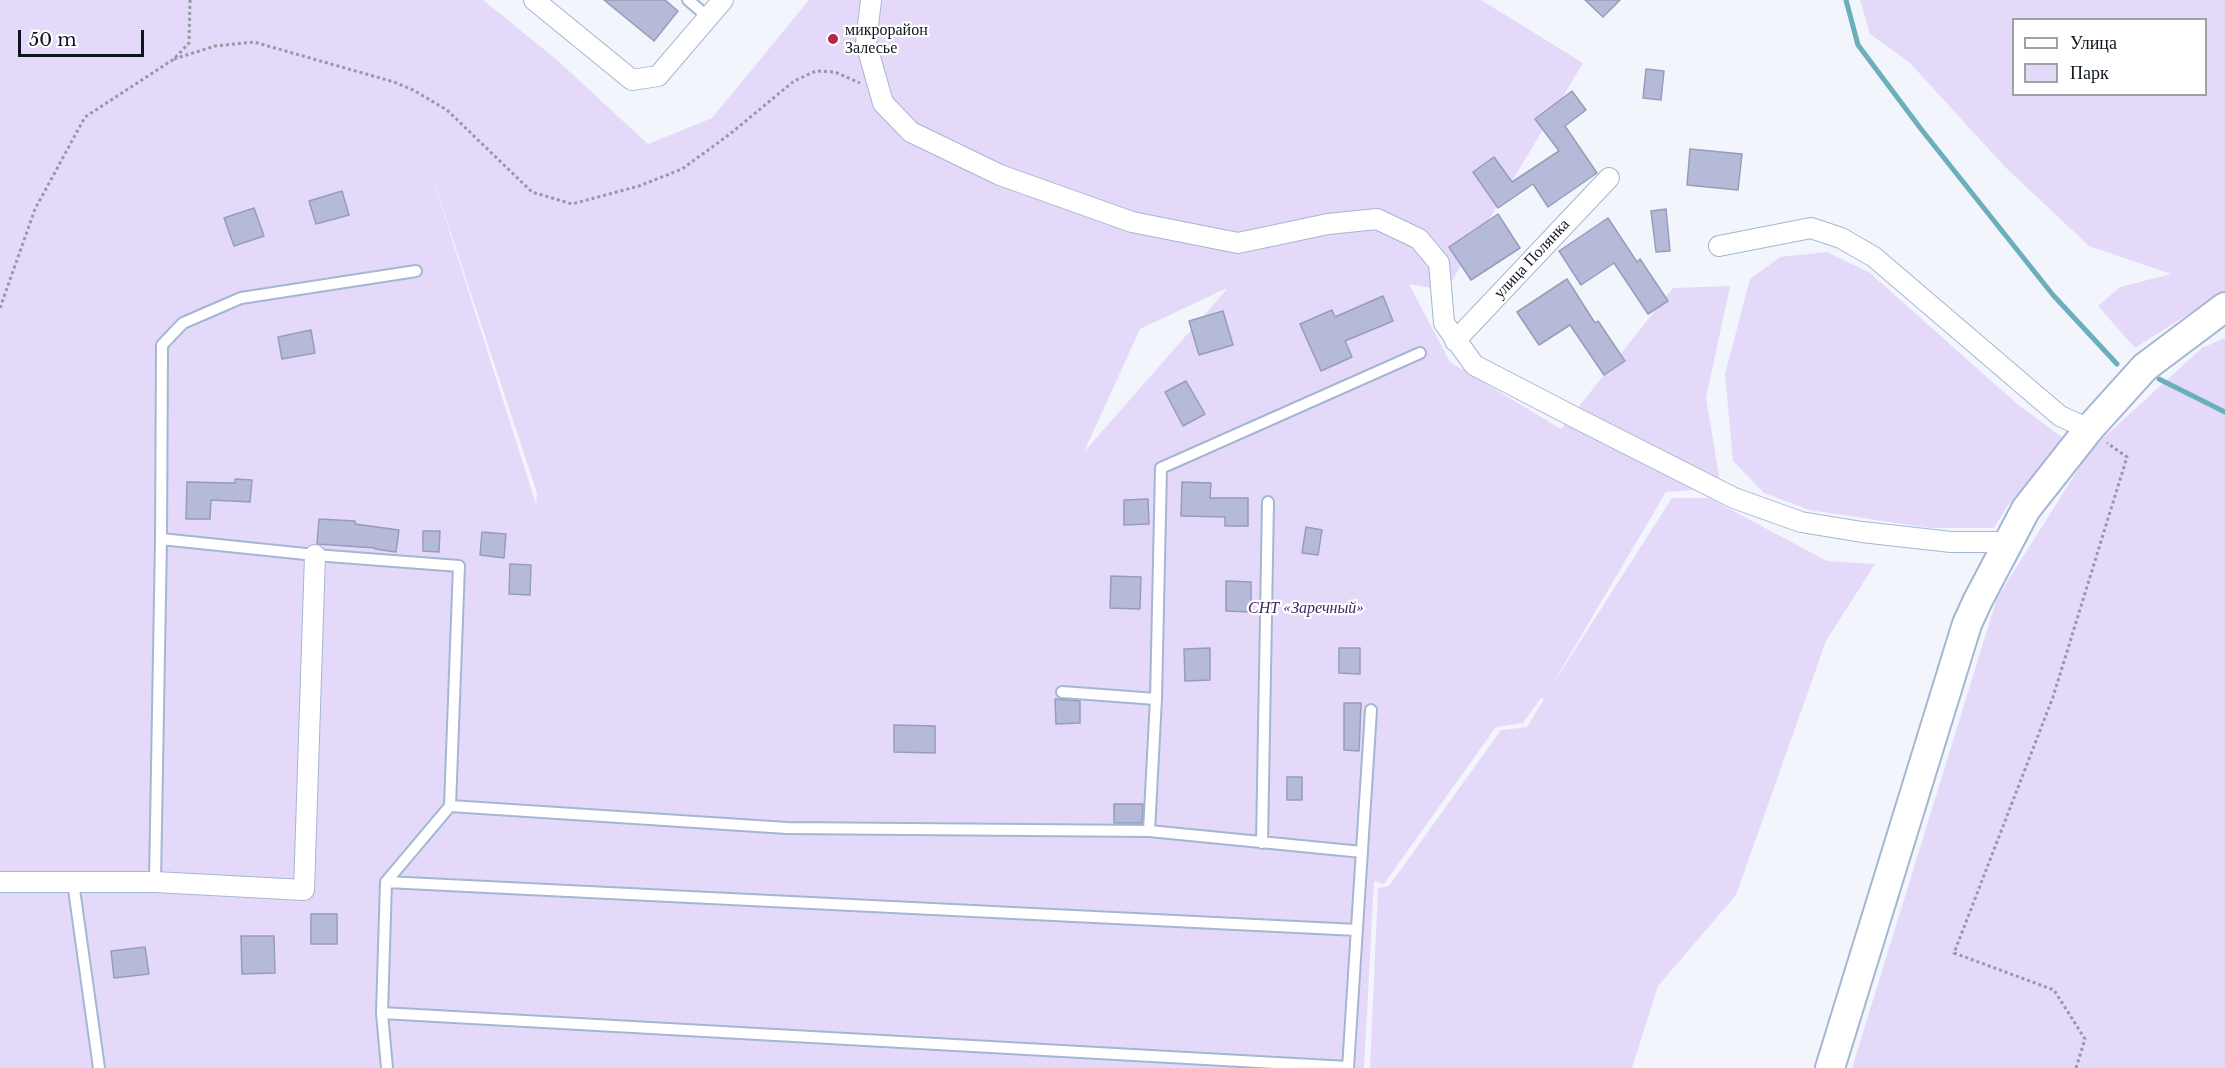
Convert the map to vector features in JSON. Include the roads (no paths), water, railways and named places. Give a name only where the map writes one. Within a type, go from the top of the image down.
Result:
[{"type":"street","points":[[534,0],[632,80],[658,76],[723,0]]},
{"type":"street","points":[[871,0],[866,43],[883,103],[911,132],[1000,175],[1132,222],[1238,243],[1328,224],[1377,219],[1419,239],[1439,263],[1444,323],[1474,364],[1734,498],[1801,522],[1821,526],[1951,542],[2008,542]]},
{"type":"street","name":"улица Полянка","points":[[1455,341],[1609,178]]},
{"type":"street","points":[[1719,246],[1811,228],[1841,238],[1874,257],[2060,416],[2089,429]]},
{"type":"street","points":[[1830,1068],[1967,624],[2008,542],[2026,509],[2089,429],[2145,367],[2225,307]]},
{"type":"street","points":[[0,882],[155,882],[304,890],[315,555]]},
{"type":"lane","points":[[688,0],[708,17]]},
{"type":"lane","points":[[155,882],[162,345],[183,323],[241,298],[416,271]]},
{"type":"lane","points":[[1149,831],[1156,699],[1161,468],[1420,353]]},
{"type":"lane","points":[[1262,843],[1268,502]]},
{"type":"lane","points":[[161,539],[315,555],[459,566],[450,806],[386,882],[382,1013],[387,1068]]},
{"type":"lane","points":[[1062,692],[1156,699]]},
{"type":"lane","points":[[382,1013],[1348,1067],[1371,710]]},
{"type":"lane","points":[[450,806],[787,828],[1149,831],[1362,852]]},
{"type":"lane","points":[[73,882],[99,1068]]},
{"type":"lane","points":[[386,882],[1357,930]]},
{"type":"waterway","points":[[1846,0],[1858,45],[1921,129],[2053,295],[2117,364]]},
{"type":"waterway","points":[[2159,379],[2225,412]]},
{"type":"place","name":"микрорайон Залесье","points":[[833,39]]},
{"type":"park label","name":"СНТ «Заречный»","points":[[1306,608]]}]
